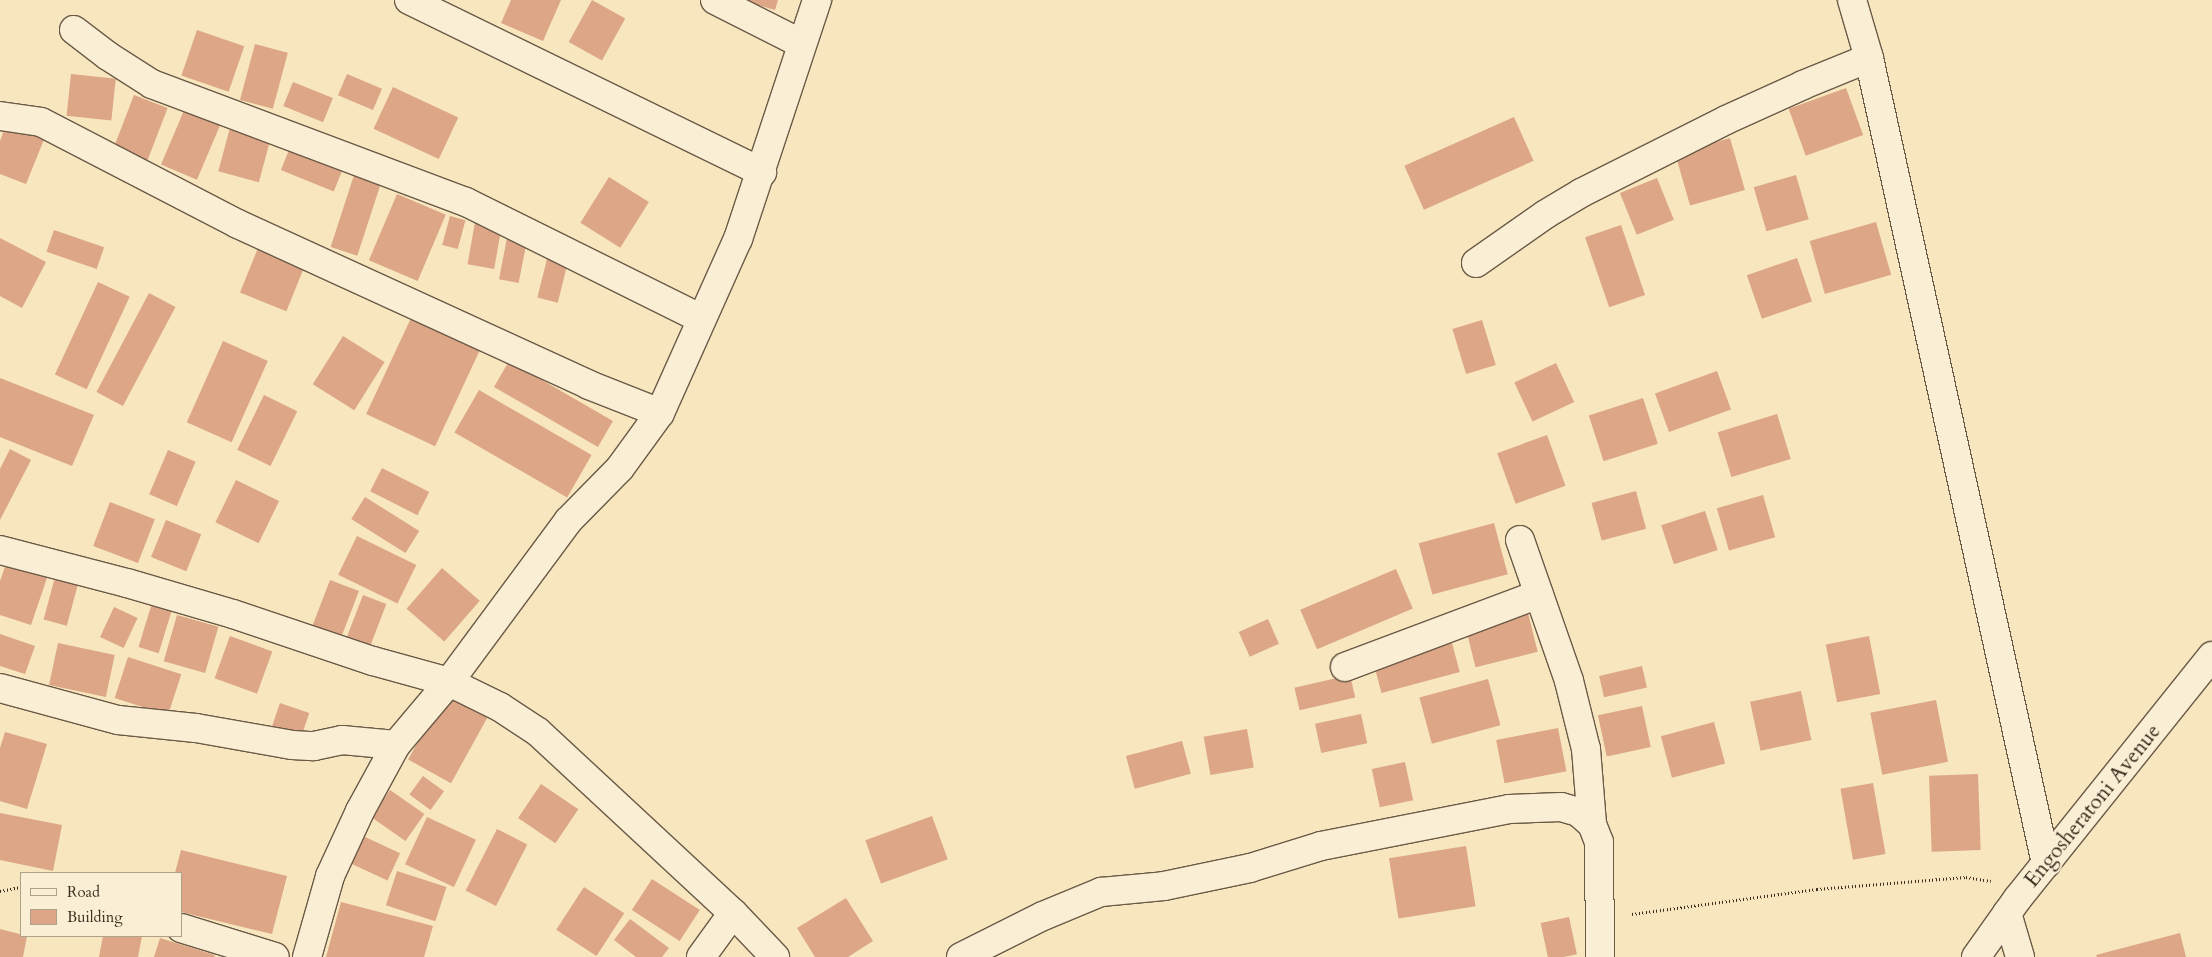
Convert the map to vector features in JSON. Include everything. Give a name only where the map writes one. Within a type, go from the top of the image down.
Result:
[{"type":"street","points":[[409,0],[762,172]]},
{"type":"street","points":[[714,0],[802,44]]},
{"type":"street","points":[[307,957],[330,876],[360,811],[396,745],[449,682],[568,521],[620,468],[660,413],[738,239],[762,172],[817,0]]},
{"type":"street","points":[[1852,0],[1869,58],[2046,864]]},
{"type":"street","points":[[74,30],[108,56],[152,84],[466,202],[702,319]]},
{"type":"street","points":[[1476,263],[1546,214],[1582,194],[1726,120],[1869,58]]},
{"type":"street","points":[[0,116],[41,122],[74,141],[238,224],[589,385],[660,413]]},
{"type":"street","points":[[1520,540],[1569,681],[1586,749],[1592,824],[1599,842],[1600,957]]},
{"type":"street","points":[[0,550],[215,609],[373,661],[449,682],[500,707],[538,732],[733,913],[775,957]]},
{"type":"street","points":[[1345,667],[1540,594]]},
{"type":"street","name":"Engosheratoni Avenue","points":[[1976,957],[2007,913],[2212,656]]},
{"type":"street","points":[[0,688],[118,720],[196,728],[314,746],[342,740],[396,745]]},
{"type":"street","points":[[961,957],[1043,916],[1101,892],[1164,886],[1250,868],[1321,846],[1509,809],[1561,807],[1578,812],[1592,824]]},
{"type":"street","points":[[701,957],[733,913]]},
{"type":"street","points":[[2007,913],[2020,957]]},
{"type":"street","points":[[182,928],[275,957]]},
{"type":"path","points":[[1599,918],[1817,889],[1966,877],[2028,887]]},
{"type":"path","points":[[0,890],[20,887]]},
{"type":"building","points":[[511,0],[561,0],[543,41],[501,23]]},
{"type":"building","points":[[592,0],[625,18],[602,60],[569,42]]},
{"type":"building","points":[[741,0],[778,0],[775,10]]},
{"type":"building","points":[[197,30],[244,46],[229,92],[181,75]]},
{"type":"building","points":[[255,44],[288,53],[273,109],[240,100]]},
{"type":"building","points":[[71,74],[116,79],[111,120],[67,116]]},
{"type":"building","points":[[347,74],[382,89],[373,110],[338,95]]},
{"type":"building","points":[[293,82],[333,98],[323,122],[283,106]]},
{"type":"building","points":[[393,87],[458,117],[439,159],[374,129]]},
{"type":"building","points":[[1846,88],[1863,135],[1806,156],[1789,109]]},
{"type":"building","points":[[134,95],[168,108],[146,163],[113,150]]},
{"type":"building","points":[[188,101],[224,116],[197,180],[161,165]]},
{"type":"building","points":[[1514,117],[1534,161],[1424,210],[1404,166]]},
{"type":"building","points":[[7,122],[45,137],[26,184],[0,174],[0,141]]},
{"type":"building","points":[[231,124],[272,135],[259,182],[218,171]]},
{"type":"building","points":[[1730,138],[1745,190],[1690,206],[1675,154]]},
{"type":"building","points":[[291,145],[344,166],[334,191],[281,170]]},
{"type":"building","points":[[356,169],[383,178],[357,256],[331,247]]},
{"type":"building","points":[[1796,175],[1809,219],[1766,231],[1754,187]]},
{"type":"building","points":[[609,177],[649,202],[620,248],[580,223]]},
{"type":"building","points":[[1657,178],[1674,220],[1637,235],[1620,193]]},
{"type":"building","points":[[397,194],[446,215],[418,281],[369,260]]},
{"type":"building","points":[[450,216],[465,220],[458,249],[442,245]]},
{"type":"building","points":[[475,222],[502,227],[494,269],[468,264]]},
{"type":"building","points":[[1876,222],[1891,275],[1825,294],[1810,241]]},
{"type":"building","points":[[1621,225],[1645,295],[1609,307],[1585,237]]},
{"type":"building","points":[[54,230],[104,247],[97,269],[47,252]]},
{"type":"building","points":[[0,238],[46,262],[22,308],[0,296]]},
{"type":"building","points":[[507,238],[527,242],[519,283],[499,279]]},
{"type":"building","points":[[258,248],[304,267],[286,311],[240,293]]},
{"type":"building","points":[[549,251],[569,256],[558,303],[537,298]]},
{"type":"building","points":[[1797,258],[1812,301],[1762,319],[1747,275]]},
{"type":"building","points":[[98,282],[130,297],[87,389],[55,374]]},
{"type":"building","points":[[149,293],[175,307],[123,406],[96,392]]},
{"type":"building","points":[[411,318],[480,350],[435,446],[366,414]]},
{"type":"building","points":[[1482,320],[1496,365],[1466,374],[1452,329]]},
{"type":"building","points":[[343,336],[385,362],[354,410],[313,384]]},
{"type":"building","points":[[223,341],[268,361],[232,442],[187,422]]},
{"type":"building","points":[[509,361],[613,421],[598,447],[494,387]]},
{"type":"building","points":[[1556,363],[1574,402],[1532,421],[1514,382]]},
{"type":"building","points":[[1717,371],[1731,410],[1669,432],[1655,394]]},
{"type":"building","points":[[0,378],[94,415],[72,466],[0,437]]},
{"type":"building","points":[[479,390],[592,455],[567,497],[454,432]]},
{"type":"building","points":[[264,395],[297,411],[271,466],[237,450]]},
{"type":"building","points":[[1643,398],[1658,444],[1604,461],[1589,416]]},
{"type":"building","points":[[1777,414],[1791,459],[1731,477],[1718,432]]},
{"type":"building","points":[[1547,435],[1565,486],[1516,504],[1497,453]]},
{"type":"building","points":[[10,449],[31,460],[0,520],[0,469]]},
{"type":"building","points":[[168,450],[196,462],[177,506],[149,494]]},
{"type":"building","points":[[382,468],[429,492],[417,515],[370,491]]},
{"type":"building","points":[[236,480],[279,501],[259,543],[215,522]]},
{"type":"building","points":[[1636,491],[1646,529],[1602,541],[1592,503]]},
{"type":"building","points":[[1763,495],[1775,537],[1729,551],[1717,508]]},
{"type":"building","points":[[365,497],[419,531],[405,553],[351,519]]},
{"type":"building","points":[[110,502],[155,519],[138,563],[93,546]]},
{"type":"building","points":[[1705,511],[1718,550],[1674,564],[1661,525]]},
{"type":"building","points":[[166,520],[201,534],[186,571],[151,557]]},
{"type":"building","points":[[1494,523],[1508,574],[1432,594],[1419,543]]},
{"type":"building","points":[[357,536],[416,565],[397,604],[338,575]]},
{"type":"building","points":[[7,561],[48,575],[31,625],[0,615],[0,581]]},
{"type":"building","points":[[442,568],[480,601],[444,642],[407,609]]},
{"type":"building","points":[[1396,569],[1413,609],[1317,649],[1300,610]]},
{"type":"building","points":[[55,577],[78,583],[67,626],[44,620]]},
{"type":"building","points":[[330,580],[359,591],[341,637],[312,626]]},
{"type":"building","points":[[363,595],[386,604],[369,649],[346,640]]},
{"type":"building","points":[[152,603],[172,609],[159,653],[139,647]]},
{"type":"building","points":[[114,607],[138,618],[124,648],[100,637]]},
{"type":"building","points":[[1528,613],[1538,652],[1476,667],[1466,628]]},
{"type":"building","points":[[177,615],[218,627],[205,673],[164,661]]},
{"type":"building","points":[[1268,619],[1279,644],[1250,657],[1239,632]]},
{"type":"building","points":[[0,634],[35,646],[25,674],[0,666]]},
{"type":"building","points":[[230,636],[272,651],[257,694],[215,678]]},
{"type":"building","points":[[1869,636],[1880,694],[1837,702],[1826,644]]},
{"type":"building","points":[[58,643],[115,655],[106,697],[49,685]]},
{"type":"building","points":[[1452,643],[1460,672],[1382,693],[1374,664]]},
{"type":"building","points":[[128,657],[181,674],[168,715],[115,698]]},
{"type":"building","points":[[1642,666],[1647,687],[1604,697],[1599,676]]},
{"type":"building","points":[[1350,675],[1355,697],[1300,710],[1294,688]]},
{"type":"building","points":[[1488,679],[1500,725],[1432,744],[1419,697]]},
{"type":"building","points":[[1801,691],[1811,740],[1761,751],[1750,702]]},
{"type":"building","points":[[445,693],[488,717],[451,783],[408,759]]},
{"type":"building","points":[[1936,700],[1948,762],[1882,775],[1870,713]]},
{"type":"building","points":[[280,703],[309,713],[301,736],[272,726]]},
{"type":"building","points":[[1642,706],[1651,747],[1607,756],[1598,715]]},
{"type":"building","points":[[1361,714],[1367,743],[1321,753],[1315,724]]},
{"type":"building","points":[[1714,722],[1725,764],[1672,778],[1661,736]]},
{"type":"building","points":[[1558,728],[1566,771],[1505,783],[1496,740]]},
{"type":"building","points":[[1247,729],[1254,767],[1210,775],[1204,737]]},
{"type":"building","points":[[5,732],[47,744],[27,809],[0,801],[0,748]]},
{"type":"building","points":[[1182,741],[1191,774],[1135,789],[1126,756]]},
{"type":"building","points":[[1405,762],[1413,800],[1380,807],[1372,769]]},
{"type":"building","points":[[1978,774],[1981,850],[1932,852],[1929,776]]},
{"type":"building","points":[[423,776],[444,791],[431,810],[409,795]]},
{"type":"building","points":[[1873,783],[1886,854],[1853,860],[1841,789]]},
{"type":"building","points":[[541,784],[578,809],[555,843],[518,818]]},
{"type":"building","points":[[390,790],[424,814],[405,841],[371,817]]},
{"type":"building","points":[[0,813],[62,825],[53,871],[0,860]]},
{"type":"building","points":[[932,816],[948,859],[881,884],[865,840]]},
{"type":"building","points":[[427,817],[476,840],[454,887],[405,864]]},
{"type":"building","points":[[497,829],[527,844],[496,906],[466,890]]},
{"type":"building","points":[[363,836],[400,853],[387,881],[350,863]]},
{"type":"building","points":[[1466,846],[1476,906],[1399,918],[1389,858]]},
{"type":"building","points":[[181,850],[287,876],[272,934],[182,912],[182,872],[175,872]]},
{"type":"building","points":[[397,871],[446,887],[435,921],[386,905]]},
{"type":"building","points":[[652,879],[700,910],[680,941],[632,910]]},
{"type":"building","points":[[584,887],[624,913],[596,956],[556,930]]},
{"type":"building","points":[[846,898],[873,941],[848,957],[815,957],[797,928]]},
{"type":"building","points":[[341,902],[433,926],[424,957],[326,957]]},
{"type":"building","points":[[1569,917],[1577,954],[1564,957],[1548,957],[1541,923]]},
{"type":"building","points":[[630,919],[669,948],[662,957],[636,957],[614,940]]},
{"type":"building","points":[[0,929],[20,934],[20,937],[27,937],[23,957],[0,957]]},
{"type":"building","points":[[2180,933],[2186,957],[2097,957],[2096,955]]},
{"type":"building","points":[[103,937],[142,937],[138,957],[99,957]]},
{"type":"building","points":[[160,938],[215,955],[214,957],[154,957]]}]
